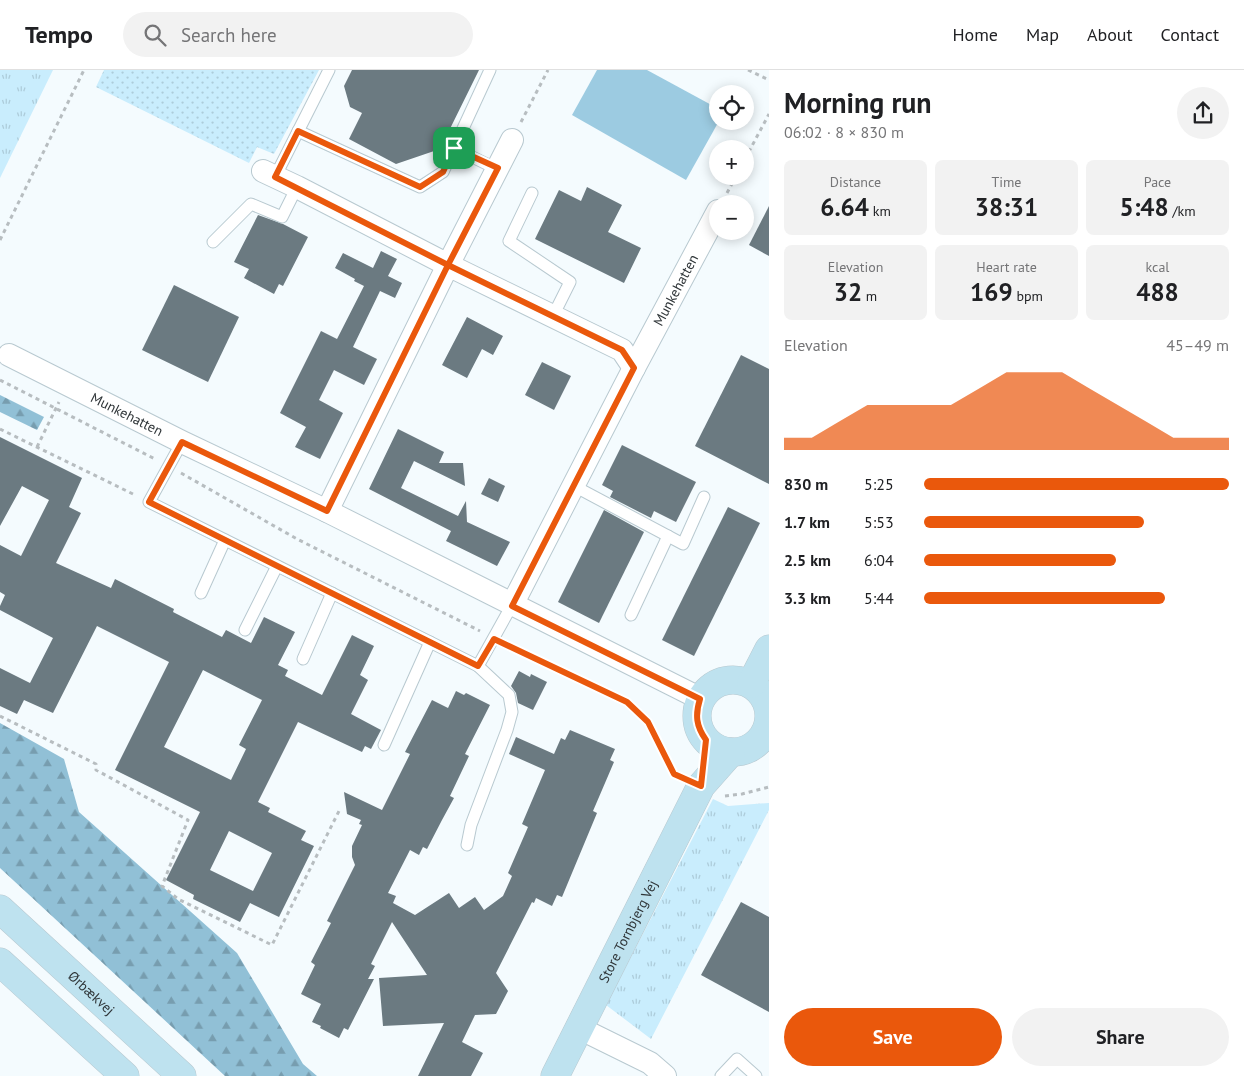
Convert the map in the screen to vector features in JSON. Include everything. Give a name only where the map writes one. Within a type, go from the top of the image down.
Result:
[{"type":"street","points":[[327,511],[512,140]]},
{"type":"street","points":[[269,174],[448,265],[622,350],[634,368]]},
{"type":"street","name":"Munkehatten","points":[[512,606],[709,227]]},
{"type":"street","name":"Munkehatten","points":[[9,355],[182,442],[327,511],[512,606],[700,699]]},
{"type":"street","points":[[751,684],[769,649]]},
{"type":"street","points":[[740,680],[751,684],[766,701],[769,711],[767,734],[751,747],[741,751],[731,752],[713,747],[700,731],[697,720],[697,709],[700,699],[708,689],[723,681],[740,680]]},
{"type":"street","name":"Store Tornbjerg Vej","points":[[701,786],[706,740]]},
{"type":"street","name":"Store Tornbjerg Vej","points":[[555,1076],[701,786],[731,752]]},
{"type":"street","name":"Ørbækvej","points":[[0,909],[182,1076]]},
{"type":"street","points":[[0,962],[126,1076]]},
{"type":"street","points":[[579,1028],[650,1063],[665,1076]]},
{"type":"lane","points":[[269,174],[298,131],[329,70]]},
{"type":"lane","points":[[298,131],[420,187],[443,172],[490,70]]},
{"type":"lane","points":[[454,148],[498,168]]},
{"type":"lane","points":[[213,242],[251,204],[282,217],[297,187]]},
{"type":"lane","points":[[532,193],[509,241],[570,282],[553,316]]},
{"type":"lane","points":[[182,442],[149,502],[478,666],[509,695],[512,712],[507,730],[471,825],[467,845]]},
{"type":"lane","points":[[574,486],[683,544],[704,497]]},
{"type":"lane","points":[[631,615],[668,536]]},
{"type":"lane","points":[[201,594],[225,540]]},
{"type":"lane","points":[[245,630],[277,566]]},
{"type":"lane","points":[[303,659],[332,593]]},
{"type":"lane","points":[[478,666],[512,606]]},
{"type":"lane","points":[[384,745],[430,642]]},
{"type":"lane","points":[[721,1076],[737,1059],[756,1076]]},
{"type":"path","points":[[0,240],[84,70]]},
{"type":"path","points":[[512,140],[548,70]]},
{"type":"path","points":[[748,70],[769,80]]},
{"type":"path","points":[[754,142],[769,114]]},
{"type":"path","points":[[0,380],[169,466],[297,540],[494,639],[627,702],[648,722],[674,774],[722,796],[742,794],[769,787]]},
{"type":"path","points":[[37,447],[56,408]]},
{"type":"path","points":[[0,429],[149,502]]},
{"type":"path","points":[[0,716],[96,764],[96,770],[188,820],[162,886],[178,900],[272,945],[340,809]]},
{"type":"green space","points":[[0,70],[53,70],[0,178]]},
{"type":"green space","points":[[104,70],[319,70],[274,154],[257,147],[249,163],[96,87]]},
{"type":"green space","points":[[0,395],[44,417],[37,430],[0,412]]},
{"type":"green space","points":[[0,723],[64,759],[79,812],[237,953],[303,1064],[317,1076],[225,1076],[0,868]]},
{"type":"green space","points":[[713,799],[728,806],[769,803],[769,810],[651,1039],[606,1005]]},
{"type":"shaded area","points":[[597,70],[647,70],[709,104],[709,130],[714,130],[686,180],[572,115]]},
{"type":"building","points":[[352,70],[479,70],[440,149],[396,164],[349,139],[362,113],[350,107],[344,86]]},
{"type":"building","points":[[587,187],[622,205],[608,232],[641,248],[624,283],[535,239],[559,190],[581,201]]},
{"type":"building","points":[[769,206],[769,256],[749,245],[752,240],[754,240],[754,235]]},
{"type":"building","points":[[258,215],[283,224],[308,237],[283,286],[279,284],[274,294],[244,278],[249,269],[234,262]]},
{"type":"building","points":[[381,251],[397,259],[388,276],[402,283],[395,298],[380,291],[353,347],[377,359],[364,385],[334,370],[319,400],[343,413],[320,459],[295,447],[306,427],[280,413],[321,331],[337,339],[364,286],[335,268],[343,253],[373,268]]},
{"type":"building","points":[[174,285],[239,317],[208,382],[142,350]]},
{"type":"building","points":[[467,317],[503,336],[493,355],[482,349],[467,378],[442,365]]},
{"type":"building","points":[[741,355],[769,369],[769,484],[695,446]]},
{"type":"building","points":[[542,362],[571,376],[554,410],[525,395]]},
{"type":"building","points":[[398,429],[444,452],[439,463],[463,463],[465,486],[414,461],[401,488],[458,516],[466,501],[467,522],[510,542],[497,566],[446,541],[451,531],[369,489]]},
{"type":"building","points":[[0,437],[82,478],[69,507],[81,513],[56,563],[111,588],[115,579],[174,609],[173,612],[222,637],[226,630],[251,643],[264,617],[295,632],[278,665],[288,670],[285,676],[322,695],[352,635],[374,646],[360,675],[368,680],[351,714],[381,730],[371,749],[365,746],[362,752],[298,722],[258,802],[270,808],[268,812],[306,831],[301,840],[314,846],[279,917],[250,903],[240,922],[193,899],[194,895],[166,880],[200,812],[115,770],[169,662],[97,626],[53,713],[24,700],[17,714],[0,706],[0,668],[30,683],[53,638],[0,610],[5,595],[0,592],[0,545],[21,556],[49,500],[22,486],[0,526]],"holes":[[[203,670],[262,700],[239,745],[246,749],[231,780],[164,747]],[[229,831],[272,853],[253,891],[210,870]]]},
{"type":"building","points":[[622,445],[696,482],[676,522],[654,511],[651,518],[610,497],[613,491],[602,485]]},
{"type":"building","points":[[489,478],[505,486],[498,502],[481,494]]},
{"type":"building","points":[[728,507],[760,523],[694,656],[662,640]]},
{"type":"building","points":[[604,510],[644,532],[599,623],[558,602]]},
{"type":"building","points":[[519,671],[530,677],[531,674],[547,682],[533,710],[518,703],[516,693],[511,686]]},
{"type":"building","points":[[456,691],[464,695],[466,693],[490,705],[465,754],[469,756],[450,796],[454,798],[427,849],[423,847],[419,855],[410,850],[388,893],[396,896],[393,903],[415,915],[449,893],[459,908],[475,897],[484,910],[503,896],[512,876],[508,873],[528,827],[522,824],[545,770],[509,754],[516,737],[554,754],[561,738],[565,740],[570,730],[615,749],[610,760],[614,762],[593,811],[597,813],[562,897],[557,895],[552,906],[536,898],[534,903],[532,902],[496,973],[508,991],[496,1014],[475,1015],[462,1042],[483,1053],[471,1076],[418,1076],[444,1023],[383,1026],[379,978],[427,975],[392,922],[371,964],[375,966],[368,979],[374,979],[348,1030],[344,1028],[339,1038],[312,1022],[321,1004],[301,994],[315,965],[311,962],[331,923],[327,921],[355,865],[352,857],[352,846],[362,825],[359,824],[361,820],[347,814],[344,792],[382,810],[410,754],[405,752],[432,700],[448,708]]},
{"type":"building","points":[[741,902],[769,917],[769,1012],[701,975]]},
{"type":"route","points":[[454,148],[443,172],[420,187],[298,131],[275,177],[448,265],[622,350],[634,368],[512,606],[700,699],[697,709],[697,720],[700,731],[706,740],[701,786],[674,774],[648,722],[627,702],[494,639],[478,666],[149,502],[182,442],[327,511],[448,265],[498,168],[454,148]]}]
